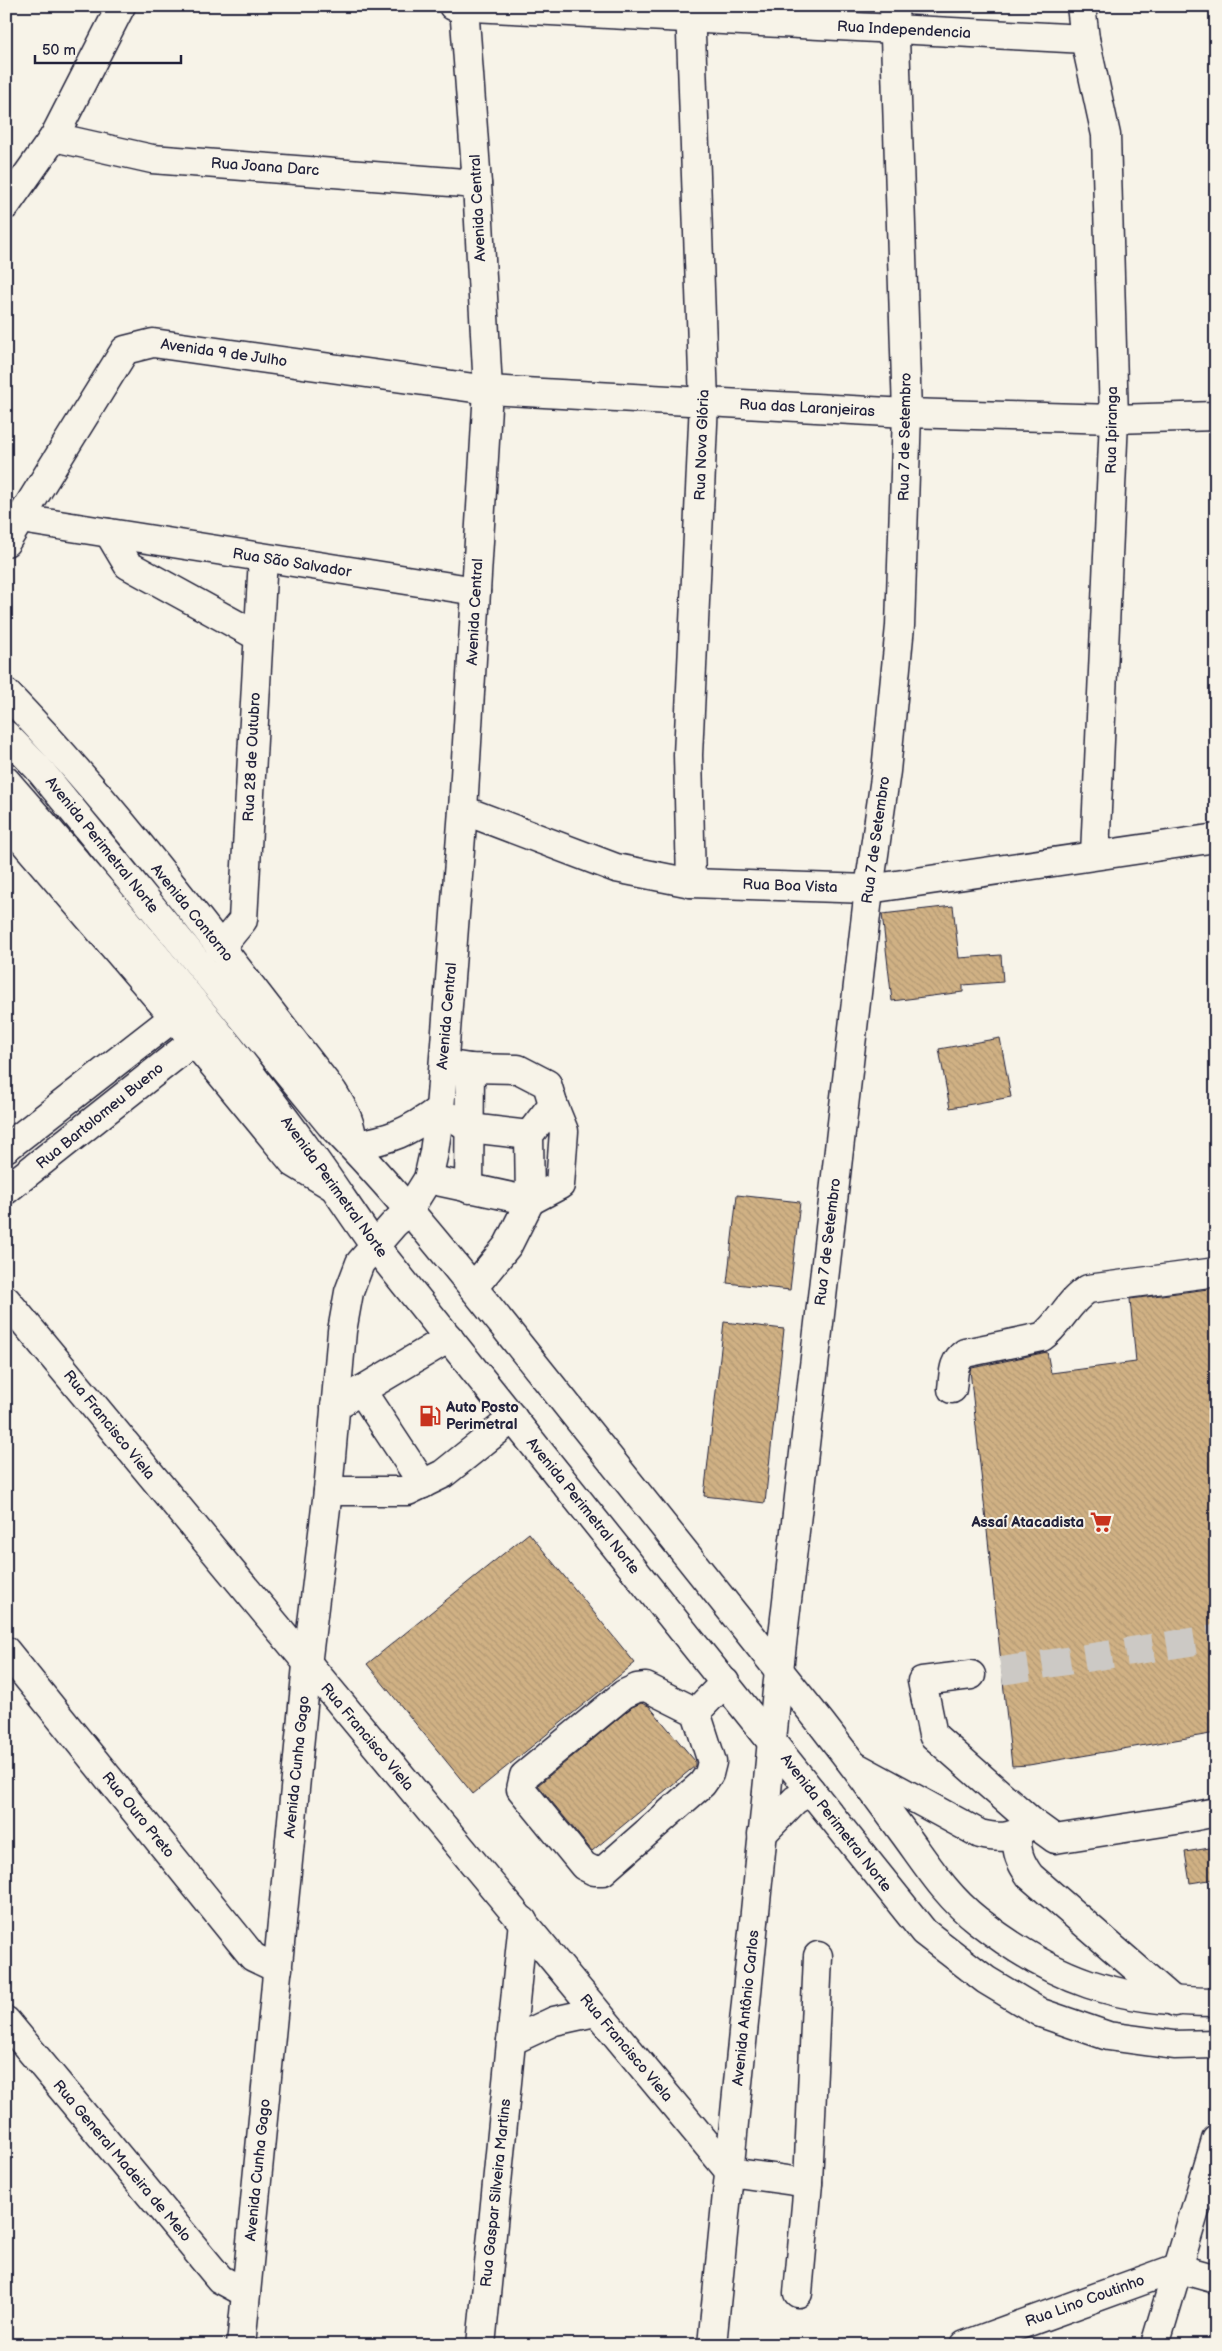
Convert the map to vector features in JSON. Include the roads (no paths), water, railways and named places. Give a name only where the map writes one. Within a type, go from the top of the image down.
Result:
[{"type":"main road","points":[[6,205],[54,137],[121,6]]},
{"type":"main road","name":"Rua Ipiranga","points":[[1081,6],[1106,135],[1114,419],[1095,855]]},
{"type":"main road","name":"Rua Independencia","points":[[460,7],[895,18],[1086,39]]},
{"type":"main road","name":"Avenida Central","points":[[408,1211],[428,1179],[440,1109],[464,810],[488,390],[477,184],[460,7]]},
{"type":"main road","name":"Rua Nova Glória","points":[[690,13],[704,402],[688,755],[691,883]]},
{"type":"main road","name":"Rua 7 de Setembro","points":[[779,1670],[869,889],[886,771],[900,626],[907,413],[895,18]]},
{"type":"main road","name":"Rua Joana Darc","points":[[54,137],[152,159],[477,184]]},
{"type":"main road","name":"Avenida 9 de Julho","points":[[6,542],[125,350],[153,343],[488,390]]},
{"type":"main road","name":"Rua das Laranjeiras","points":[[488,390],[907,413],[1114,419],[1216,416]]},
{"type":"main road","name":"Rua São Salvador","points":[[21,519],[476,591]]},
{"type":"main road","points":[[109,534],[128,565],[258,637]]},
{"type":"main road","name":"Rua 28 de Outubro","points":[[220,948],[243,920],[263,558]]},
{"type":"main road","name":"Avenida Contorno","points":[[6,693],[31,719],[134,840],[332,1092],[348,1118],[353,1132],[352,1146]]},
{"type":"main road","name":"Avenida Perimetral Norte","points":[[6,734],[38,768],[324,1116],[352,1146],[473,1288],[855,1766],[945,1890],[975,1919],[995,1934],[1048,1968],[1090,1986],[1133,1996],[1175,2002],[1216,2002]]},
{"type":"main road","name":"Avenida Perimetral Norte","points":[[6,781],[74,858],[221,1038],[308,1150],[374,1245],[924,1932],[986,1980],[1041,2013],[1108,2036],[1174,2045],[1216,2044]]},
{"type":"main road","name":"Rua Boa Vista","points":[[464,810],[616,868],[691,883],[869,889],[1216,838]]},
{"type":"main road","points":[[6,821],[174,1017],[294,1163],[332,1186]]},
{"type":"main road","points":[[6,1148],[174,1017]]},
{"type":"main road","name":"Rua Bartolomeu Bueno","points":[[6,1190],[194,1041]]},
{"type":"main road","points":[[135,1046],[154,1072]]},
{"type":"main road","points":[[428,1179],[530,1201],[560,1185],[564,1131],[553,1104],[548,1084],[518,1069],[470,1068],[444,1064]]},
{"type":"main road","points":[[469,1189],[470,1068]]},
{"type":"main road","points":[[473,1288],[508,1245],[530,1201],[529,1135],[553,1104]]},
{"type":"main road","points":[[352,1146],[395,1137],[414,1128],[440,1109],[470,1128],[529,1135]]},
{"type":"main road","name":"Avenida Cunha Gago","points":[[241,2345],[307,1665],[328,1491],[342,1331],[349,1292],[360,1263],[374,1245],[408,1211]]},
{"type":"main road","points":[[952,1388],[955,1363],[960,1356],[965,1353],[1042,1337],[1048,1333],[1077,1296],[1088,1289],[1216,1272]]},
{"type":"main road","name":"Rua Francisco Viela","points":[[6,1300],[307,1665],[523,1921],[595,2012],[730,2172]]},
{"type":"main road","points":[[335,1406],[449,1338]]},
{"type":"main road","points":[[361,1390],[423,1484]]},
{"type":"main road","points":[[328,1491],[408,1490],[443,1474],[512,1418]]},
{"type":"main road","name":"Rua Ouro Preto","points":[[6,1651],[253,1957],[278,1969]]},
{"type":"main road","name":"Avenida Antônio Carlos","points":[[712,2345],[779,1670]]},
{"type":"main road","points":[[971,1675],[922,1681],[933,1734],[1025,1829],[1055,1839],[1216,1812]]},
{"type":"main road","points":[[696,1712],[725,1682]]},
{"type":"main road","points":[[646,1687],[696,1712],[712,1762],[709,1774],[702,1784],[604,1871],[594,1871],[584,1866],[521,1789],[524,1776],[624,1694],[637,1688],[646,1687]]},
{"type":"main road","points":[[855,1766],[980,1834],[993,1837],[1025,1829]]},
{"type":"main road","points":[[762,1834],[795,1800],[811,1791]]},
{"type":"main road","points":[[1025,1829],[1017,1853],[1020,1862],[1030,1876],[1175,2002]]},
{"type":"main road","name":"Rua Gaspar Silveira Martins","points":[[481,2345],[523,1921]]},
{"type":"main road","points":[[798,2293],[808,2183],[818,1956]]},
{"type":"main road","points":[[511,2041],[554,2021],[595,2012]]},
{"type":"main road","name":"Rua General Madeira de Melo","points":[[6,2021],[220,2279],[246,2293]]},
{"type":"main road","points":[[1155,2345],[1216,2140]]},
{"type":"main road","points":[[730,2172],[808,2183]]},
{"type":"main road","points":[[1177,2268],[1216,2279]]},
{"type":"main road","name":"Rua Lino Coutinho","points":[[965,2345],[1177,2268]]},
{"type":"tunnel","points":[[1001,1671],[1216,1638]]},
{"type":"place","name":"Auto Posto Perimetral","points":[[430,1416]]},
{"type":"place","name":"Assaí Atacadista","points":[[1101,1522]]}]
